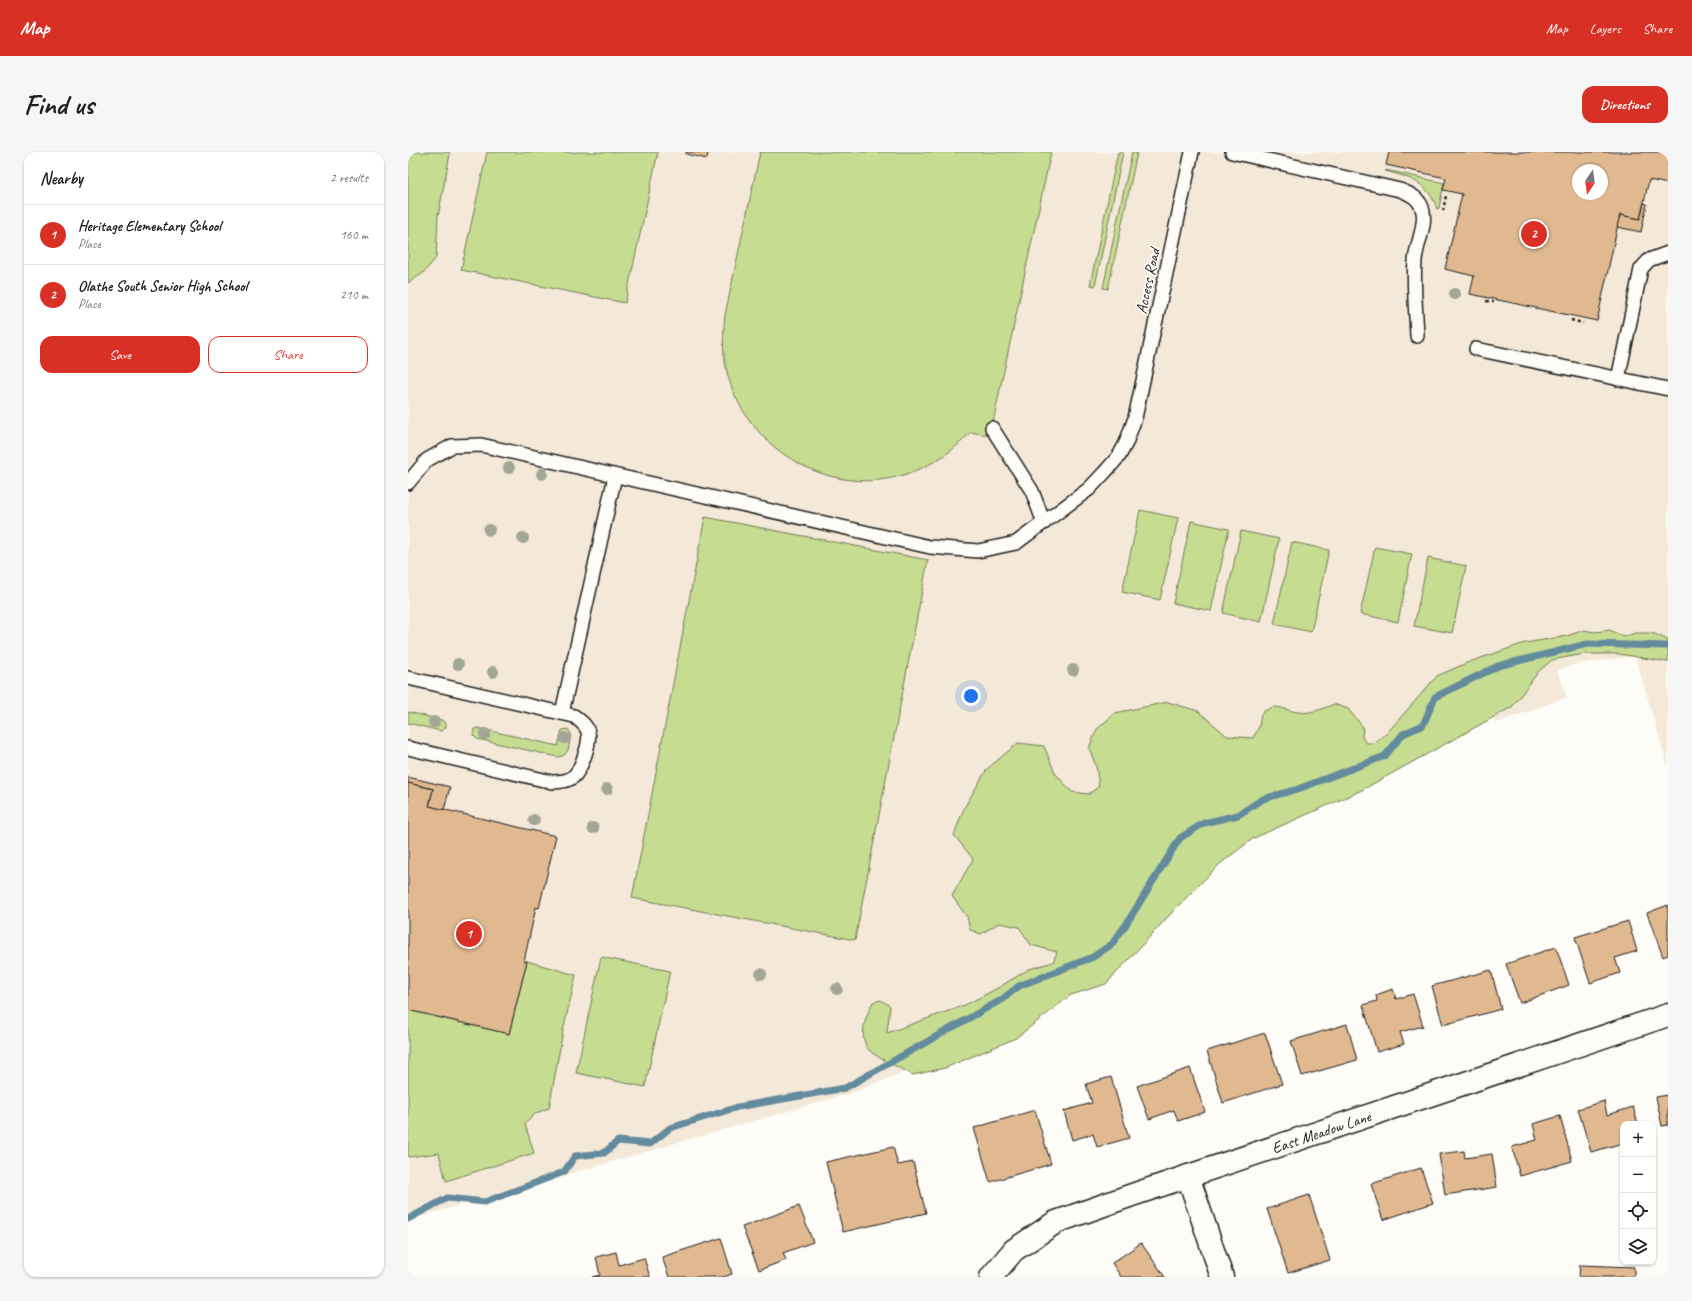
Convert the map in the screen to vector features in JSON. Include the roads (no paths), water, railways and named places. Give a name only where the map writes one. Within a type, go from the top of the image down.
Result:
[{"type":"street","name":"East Meadow Lane","points":[[991,1277],[1014,1250],[1056,1222],[1188,1176],[1668,1015]]},
{"type":"street","points":[[1188,1176],[1222,1277]]},
{"type":"lane","name":"Access Road","points":[[408,483],[427,460],[452,446],[481,445],[930,547],[978,551],[1016,543],[1089,489],[1119,456],[1126,443],[1135,418],[1192,152]]},
{"type":"lane","points":[[1232,152],[1400,190],[1411,194],[1417,199],[1421,205],[1424,218],[1415,262],[1417,336]]},
{"type":"lane","points":[[1618,379],[1641,269],[1649,260],[1668,253]]},
{"type":"lane","points":[[1476,349],[1668,389]]},
{"type":"lane","points":[[992,428],[1032,491],[1044,523]]},
{"type":"lane","points":[[562,713],[615,476]]},
{"type":"lane","points":[[408,678],[574,716],[584,723],[588,733],[588,740],[581,767],[573,777],[563,781],[552,782],[408,748]]},
{"type":"waterway","points":[[408,1219],[447,1198],[485,1202],[564,1172],[575,1156],[604,1153],[618,1141],[650,1144],[670,1128],[738,1107],[845,1088],[1001,1000],[1019,986],[1093,957],[1112,944],[1125,926],[1180,838],[1204,823],[1238,815],[1263,799],[1298,789],[1385,756],[1403,734],[1423,725],[1435,697],[1498,666],[1587,644],[1668,646]]},
{"type":"place","name":"Olathe South Senior High School","points":[[1534,234]]},
{"type":"place","name":"Heritage Elementary School","points":[[469,934]]}]
